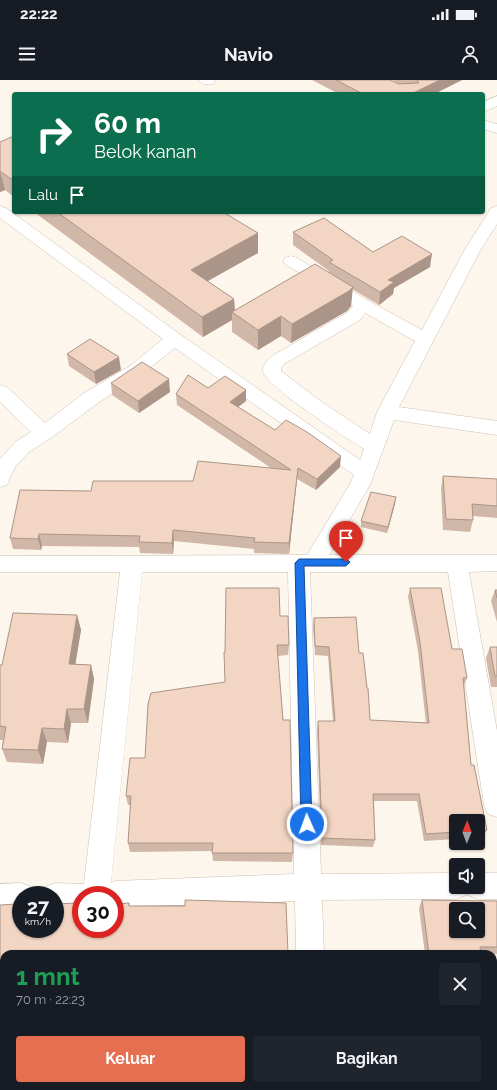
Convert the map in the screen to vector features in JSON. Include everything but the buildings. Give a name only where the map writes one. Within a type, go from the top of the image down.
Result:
[{"type":"street","points":[[485,107],[497,100]]},
{"type":"street","points":[[485,125],[497,129]]},
{"type":"street","points":[[0,211],[175,339],[365,473]]},
{"type":"street","points":[[310,950],[308,887],[307,562],[360,485],[387,412],[472,251],[497,211]]},
{"type":"street","points":[[291,261],[364,305],[425,339]]},
{"type":"street","points":[[364,305],[354,316],[278,360],[272,367],[272,372],[277,378],[312,405],[375,447]]},
{"type":"street","points":[[0,480],[7,464],[22,447],[44,433],[90,398],[136,370],[175,339]]},
{"type":"street","points":[[0,391],[44,433]]},
{"type":"street","points":[[387,412],[497,428]]},
{"type":"street","points":[[0,564],[307,562],[497,563]]},
{"type":"street","points":[[457,563],[497,805]]},
{"type":"street","points":[[97,886],[132,564]]},
{"type":"street","points":[[124,895],[308,887],[449,886]]},
{"type":"street","points":[[485,886],[497,886]]},
{"type":"street","points":[[0,898],[12,897]]},
{"type":"route","points":[[307,824],[299,563],[346,562]]}]
